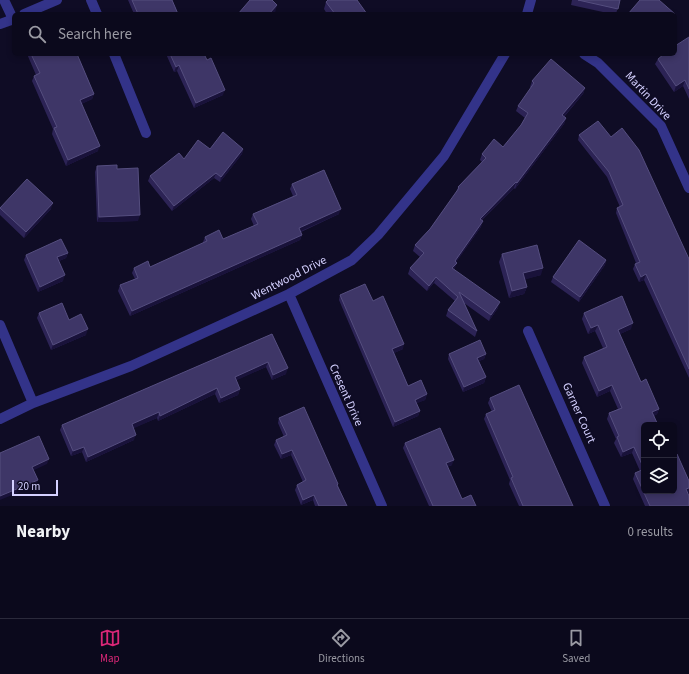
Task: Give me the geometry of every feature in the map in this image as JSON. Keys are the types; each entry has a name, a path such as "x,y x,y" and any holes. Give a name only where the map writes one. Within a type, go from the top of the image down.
{"street":[{"path":"4,0 12,17"},
{"path":"29,12 57,0"},
{"path":"91,0 96,12"},
{"path":"528,12 531,0"},
{"path":"0,24 12,19"},
{"path":"115,56 146,133"},
{"name":"Wentwood Drive","path":"0,419 33,403 130,366 288,294 352,260 378,235 444,156 504,56"},
{"name":"Martin Drive","path":"587,56 598,63 661,126 689,188"},
{"name":"Cresent Drive","path":"288,294 382,506"},
{"path":"0,324 33,403"},
{"name":"Garner Court","path":"528,331 605,506"}],"building":[{"path":"132,0 172,0 177,12 137,12"},
{"path":"250,0 272,0 277,5 271,12 240,12"},
{"path":"328,0 357,0 366,12 334,12 326,2"},
{"path":"578,0 620,0 618,9"},
{"path":"640,0 659,0 673,12 630,12"},
{"path":"689,37 689,89 685,80 676,86 658,59 662,56 677,56 677,45"},
{"path":"32,56 78,56 94,94 80,100 100,146 68,160 54,128 57,127 34,76 40,73"},
{"path":"171,56 205,56 207,60 211,58 225,90 196,103 179,65 176,67"},
{"path":"551,59 585,88 562,115 566,118 517,183 516,182 480,219 483,221 455,261 457,263 452,268 500,302 491,315 459,292 477,331 448,310 458,297 436,277 429,286 410,268 424,253 415,245 430,229 459,188 458,187 486,158 482,154 494,139 503,147 521,125 528,113 518,106 534,83 532,81"},
{"path":"598,121 611,137 622,128 639,150 689,259 689,369 646,274 641,277 635,264 640,262 617,208 623,205 609,172 579,135"},
{"path":"223,132 243,149 221,177 216,173 174,206 150,176 179,153 184,159 198,140 210,149"},
{"path":"117,165 117,169 138,168 140,215 99,217 97,166"},
{"path":"324,170 341,209 299,228 302,235 132,311 120,285 138,278 134,268 148,261 150,267 207,241 205,237 219,230 223,239 258,224 253,214 297,195 292,184"},
{"path":"27,179 53,203 26,232 0,208"},
{"path":"61,239 68,253 57,257 65,275 40,287 26,255"},
{"path":"579,240 606,260 580,297 553,277"},
{"path":"537,245 543,268 523,273 527,287 512,291 502,254"},
{"path":"365,284 373,301 383,296 404,344 392,349 408,386 421,380 427,394 415,400 420,411 395,422 340,295"},
{"path":"622,296 633,323 618,330 641,382 646,379 659,409 652,412 657,422 641,422 641,462 634,447 623,452 617,437 619,436 609,413 622,408 612,385 599,391 584,357 607,347 598,325 591,328 584,313"},
{"path":"62,303 69,320 81,314 88,329 53,345 39,313"},
{"path":"272,334 288,368 273,375 268,362 235,377 240,389 221,398 217,388 160,416 159,412 132,424 136,435 88,457 84,447 73,451 62,425"},
{"path":"480,340 486,354 477,358 486,377 464,387 449,354"},
{"path":"519,385 573,506 523,506 511,478 513,477 486,414 495,410 490,398"},
{"path":"304,407 347,506 319,506 314,495 303,500 297,485 306,480 292,450 282,454 276,440 287,435 279,418"},
{"path":"440,428 454,460 446,463 462,499 471,495 476,506 433,506 405,443"},
{"path":"39,436 49,459 32,467 38,480 0,496 0,453"},
{"path":"677,454 689,481 689,488 686,489 689,496 689,506 650,506 645,494 677,494"},
{"path":"641,470 641,486 635,473"}]}
